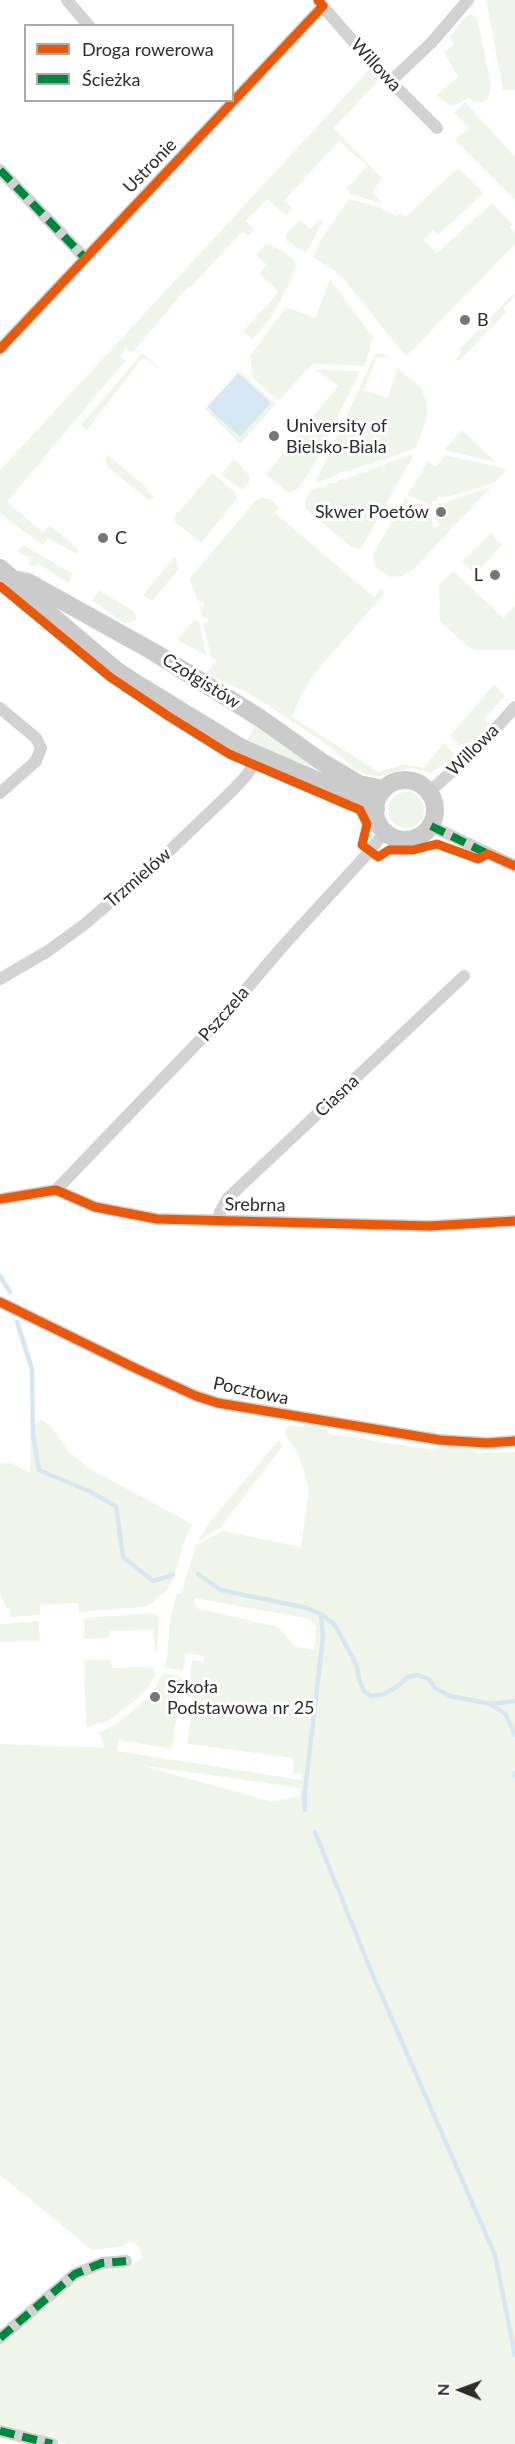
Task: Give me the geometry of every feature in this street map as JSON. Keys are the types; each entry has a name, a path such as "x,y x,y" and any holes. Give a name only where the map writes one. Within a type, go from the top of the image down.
{"street":[{"path":"67,0 87,24"},
{"path":"391,81 432,42 468,0"},
{"name":"Willowa","path":"320,3 372,63 437,128"},
{"name":"Ustronie","path":"234,99 320,3"},
{"name":"Ustronie","path":"0,349 84,257 164,177 231,102"},
{"path":"0,170 84,257"},
{"name":"Czołgistów","path":"7,574 25,593 116,670 259,757 355,797 376,809"},
{"name":"Czołgistów","path":"7,574 28,582 152,651 260,718 322,762 359,784 384,789"},
{"name":"Willowa","path":"429,792 478,748 515,707"},
{"path":"0,708 36,738 41,748 36,760 0,794"},
{"name":"Trzmielów","path":"0,979 48,951 100,912 165,855 233,790 259,757"},
{"path":"409,780 423,786 429,792 435,808 431,826 420,836 402,839 385,831 377,819 376,809 379,795 384,789 393,782 409,780"},
{"path":"431,826 515,866"},
{"name":"Pszczela","path":"56,1190 226,1013 282,947 370,851 385,831"},
{"name":"Ciasna","path":"218,1221 228,1198 464,976"},
{"path":"0,1199 56,1190"},
{"name":"Srebrna","path":"56,1190 95,1207 157,1219 430,1226 515,1221"},
{"name":"Pocztowa","path":"0,1302 196,1396 232,1406 440,1440 487,1443 515,1441"},
{"path":"0,2337 75,2274 102,2263 126,2260"},
{"path":"0,2431 52,2444"}],"shaded area":[{"path":"486,0 515,0 515,90 503,90"},
{"path":"472,14 478,21 491,85 488,99 481,103 469,98 451,107 436,95 458,77 444,53 454,44 450,37 466,16"},
{"path":"369,70 379,80 334,128 382,178 372,192 383,204 351,194 346,189 367,166 339,141 284,201 293,209 286,215 267,199 246,221 254,230 249,236 242,232 190,288 188,287 132,353 126,348 120,356 125,361 7,502 43,532 50,525 78,549 76,554 48,538 43,545 0,515 0,470"},
{"path":"465,102 515,157 515,200 455,140 468,128 454,112"},
{"path":"458,168 484,193 438,235 433,230 424,240 437,253 492,203 513,224 510,227 515,233 515,244 406,357 346,282 335,271 313,257 322,238 349,199 382,208 397,216 401,213 405,217"},
{"path":"320,219 323,221 306,253 286,241 286,234 300,220 310,229"},
{"path":"267,243 287,254 296,265 287,288 270,319 252,340 243,331 279,292 259,274 267,265 256,255"},
{"path":"330,279 373,337 365,366 313,364 278,401 253,378 250,356 286,307 315,318"},
{"path":"513,294 515,296 503,308 506,312 459,361 456,359 462,352 459,350"},
{"path":"142,353 160,368 143,357 87,430 81,425"},
{"path":"381,353 390,358 377,357 364,390 387,398 398,368 421,388 427,402 428,415 416,448 377,462 376,460 356,469 352,468 352,470 315,483 375,354"},
{"path":"315,369 360,371 317,459 299,488 293,492 287,492 266,474 338,386"},
{"path":"239,371 276,404 240,444 205,409 207,407 240,436 271,403 238,373"},
{"path":"462,430 496,462 444,450"},
{"path":"414,454 361,549 351,547 305,508 305,501 312,489 327,486 332,482 337,483 343,478 344,480 383,465 385,468 384,464"},
{"path":"108,455 147,488 146,490 155,498 148,500 108,467 105,459"},
{"path":"445,455 503,468 506,471 494,483 447,497 446,495 442,498 437,497 438,500 432,501 432,506 407,495 428,461 436,467"},
{"path":"234,459 249,475 249,483 242,490 221,474"},
{"path":"212,473 236,493 237,499 201,543 174,521 176,512 178,513"},
{"path":"491,487 413,570 401,576 391,577 375,567 373,554 405,498 430,509 429,518 433,526 437,527 440,525 434,514 437,505"},
{"path":"270,499 279,507 275,513 374,597 381,588 385,593 314,674 292,717 379,772 404,764 423,768 444,743 454,754 448,767 444,764 430,773 412,768 380,776 366,775 355,769 329,746 247,692 206,674 216,660 211,657 203,623 208,622 207,618 203,618 200,607 204,606 203,602 199,603 189,579 256,500"},
{"path":"491,533 502,545 475,574 462,562"},
{"path":"25,546 73,574 68,583 38,563 36,567 28,564 31,558 18,553 21,547"},
{"path":"175,556 179,569 152,601 143,595"},
{"path":"453,571 504,618 515,605 515,650 470,648 440,622 439,585"},
{"path":"99,590 133,611 136,621 124,623 92,600"},
{"path":"194,620 199,622 206,655 177,640"},
{"path":"494,684 505,696 484,719 490,725 472,743 459,745 450,736"},
{"path":"256,725 335,779 247,740"},
{"path":"406,792 419,797 424,810 419,823 406,828 393,823 388,810 393,797"},
{"path":"40,1420 52,1428 69,1452 90,1469 192,1524 172,1582 167,1590 151,1604 143,1607 79,1612 78,1603 40,1605 40,1615 10,1617 10,1608 7,1608 0,1595 0,1464 11,1463 30,1473 31,1427"},
{"path":"304,1423 325,1427 329,1434 433,1450 440,1445 470,1447 479,1453 515,1452 515,2444 66,2444 0,2427 0,2343 77,2278 104,2266 131,2264 142,2258 140,2247 131,2242 120,2247 92,2250 0,2175 0,1744 105,1748 99,1733 118,1723 153,1693 163,1673 182,1677 172,1749 119,1740 117,1751 301,1780 301,1774 293,1773 294,1758 187,1744 194,1698 187,1696 192,1660 203,1662 204,1656 186,1653 183,1671 164,1667 170,1619 177,1593 181,1594 196,1545 223,1531 301,1547 309,1489 298,1453 285,1432 288,1426 303,1427","holes":["194,1598 310,1619 316,1627 314,1650 296,1647 278,1627 196,1608","140,1765 300,1788 299,1796 273,1802"]},
{"path":"278,1441 281,1442 282,1447 220,1528 198,1541 211,1520"},
{"path":"154,1613 159,1618 157,1652 155,1652 153,1630 110,1631 109,1638 84,1639 84,1618"},
{"path":"39,1621 40,1641 0,1642 0,1624"},
{"path":"84,1660 111,1660 112,1668 154,1667 155,1676 138,1698 107,1722 86,1727"}],"water":[{"path":"238,373 271,403 240,437 207,407"}],"waterway":[{"path":"0,1276 10,1292"},
{"path":"17,1322 32,1369 33,1435 39,1470 89,1491 116,1506 123,1557 153,1581 173,1575"},
{"path":"198,1574 221,1590 307,1608 321,1614 335,1625 357,1666 359,1680 364,1691 371,1696 382,1695 408,1677 418,1675 429,1679 435,1688 450,1696 491,1704 515,1701"},
{"path":"305,1810 304,1799 323,1637 321,1614"},
{"path":"491,1704 506,1715 515,1735"},
{"path":"315,1832 371,1971 495,2255 515,2355"}],"marked path":[{"path":"0,170 84,257"},
{"path":"431,826 490,855"},
{"path":"0,2338 75,2274 102,2263 126,2261"},
{"path":"0,2431 52,2444"}],"cycle path":[{"path":"234,101 323,6 318,0"},
{"path":"0,349 233,102"},
{"path":"0,586 110,677 229,754 360,810 367,824 362,845 378,857 389,850 413,850 437,844 478,859 488,854 515,866"},
{"path":"0,1199 56,1190 95,1207 157,1219 430,1226 515,1221"},
{"path":"0,1302 137,1369 196,1396 218,1403 440,1440 487,1443 515,1441"}],"place":[{"name":"B","path":"465,320"},
{"name":"University of Bielsko-Biala","path":"274,436"},
{"name":"Skwer Poetów","path":"441,512"},
{"name":"C","path":"103,538"},
{"name":"L","path":"495,575"},
{"name":"Szkoła Podstawowa nr 25","path":"155,1697"}]}
